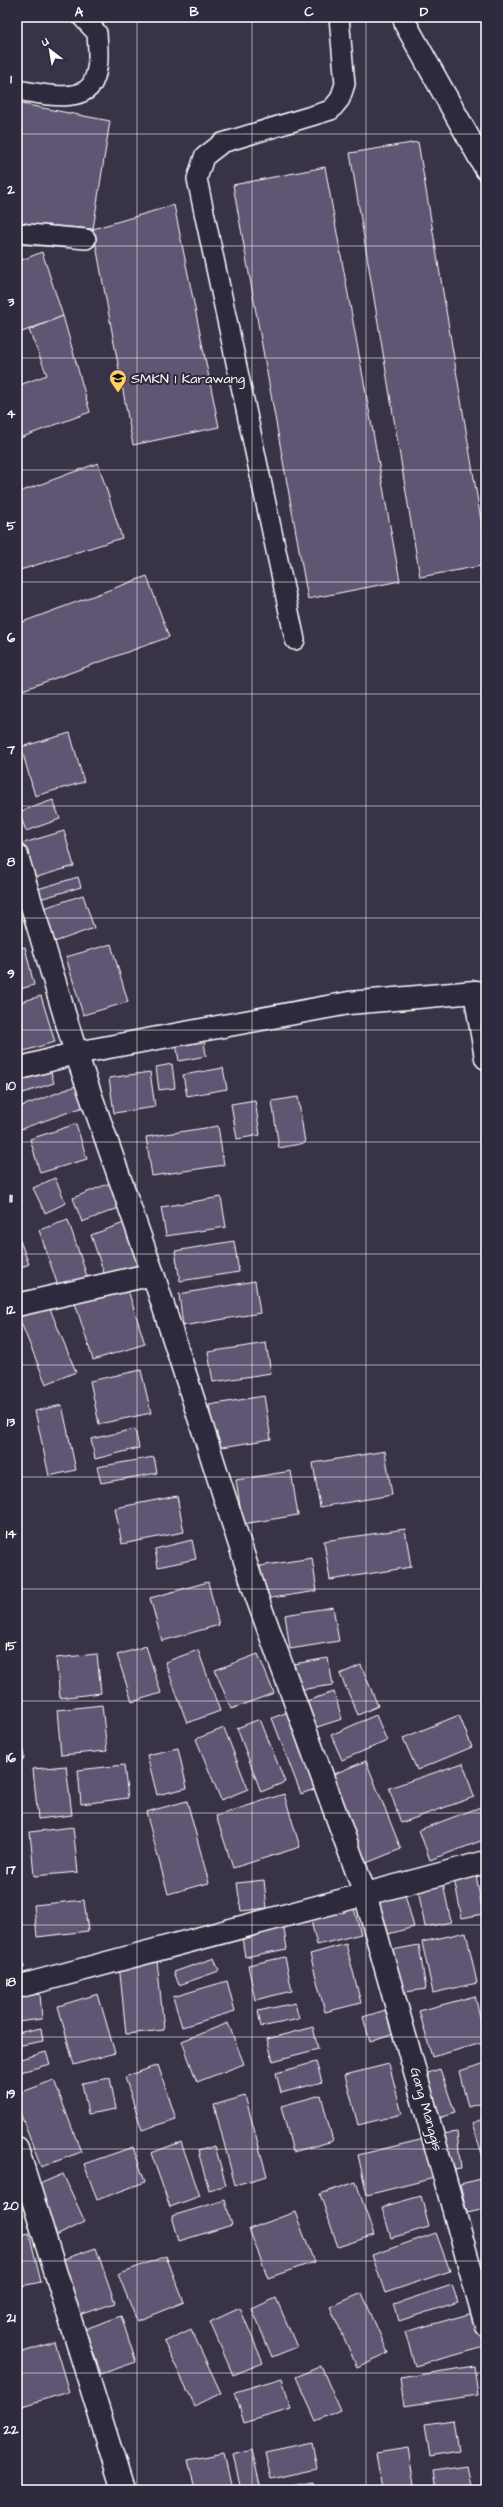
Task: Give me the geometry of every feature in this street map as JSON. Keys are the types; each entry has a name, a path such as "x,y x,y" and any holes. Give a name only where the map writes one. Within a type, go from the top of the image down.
{"street":[{"path":"404,17 406,25 486,169"},
{"name":"Gang Manggis","path":"17,856 76,1052 153,1274 256,1595 365,1894 486,2325"},
{"path":"17,1069 76,1052 350,1003 480,992 486,1058"},
{"path":"17,1305 153,1274"},
{"path":"17,1987 486,1862"},
{"path":"17,2148 123,2490"}],"lane":[{"path":"17,90 64,98 81,91 92,84 98,66 98,33 82,17"},
{"path":"295,640 197,179 204,157 222,143 331,110 340,99 345,84 339,17"},
{"path":"17,233 86,239"}],"building":[{"path":"17,103 110,121 93,229 17,223"},
{"path":"418,142 486,550 486,565 420,577 350,153"},
{"path":"325,167 400,581 308,599 233,185"},
{"path":"174,205 219,427 133,445 93,229"},
{"path":"42,252 63,316 17,334 17,262"},
{"path":"63,316 90,412 17,439 17,386 47,375 29,330"},
{"path":"98,463 122,538 17,571 17,493"},
{"path":"147,576 169,637 17,692 17,624"},
{"path":"70,733 84,782 35,796 21,747"},
{"path":"53,800 60,819 26,831 19,812"},
{"path":"64,831 74,866 27,880 17,845"},
{"path":"78,877 81,887 33,901 31,891"},
{"path":"83,895 94,928 49,944 38,910"},
{"path":"111,944 128,1002 83,1015 66,957"},
{"path":"25,947 34,985 17,990 17,949"},
{"path":"41,996 55,1042 17,1053 17,1003"},
{"path":"203,1033 206,1056 179,1061 175,1038"},
{"path":"48,1062 54,1083 17,1095 17,1071"},
{"path":"172,1064 175,1088 159,1090 156,1067"},
{"path":"223,1068 227,1089 187,1096 183,1075"},
{"path":"150,1072 155,1107 114,1113 109,1078"},
{"path":"81,1084 89,1105 21,1129 17,1117 17,1108"},
{"path":"298,1097 305,1143 279,1148 272,1101"},
{"path":"255,1100 260,1135 237,1139 231,1104"},
{"path":"76,1124 87,1159 40,1173 30,1139"},
{"path":"218,1126 224,1165 152,1176 146,1137"},
{"path":"55,1178 66,1203 45,1213 33,1188"},
{"path":"115,1181 124,1206 82,1222 73,1198"},
{"path":"17,1189 22,1201 17,1204"},
{"path":"221,1197 226,1227 166,1236 161,1207"},
{"path":"68,1220 88,1279 59,1289 39,1230"},
{"path":"124,1223 139,1265 105,1276 91,1235"},
{"path":"17,1233 29,1264 17,1269"},
{"path":"234,1241 239,1272 180,1281 175,1251"},
{"path":"255,1281 260,1313 183,1326 179,1294"},
{"path":"127,1287 145,1344 93,1360 75,1303"},
{"path":"46,1299 76,1372 46,1384 17,1313"},
{"path":"266,1343 271,1373 213,1382 208,1352"},
{"path":"141,1370 151,1413 99,1424 90,1381"},
{"path":"264,1396 271,1439 216,1448 209,1405"},
{"path":"62,1405 76,1470 49,1476 35,1411"},
{"path":"135,1429 139,1448 95,1459 91,1439"},
{"path":"385,1451 392,1495 320,1507 313,1463"},
{"path":"154,1457 157,1473 101,1483 97,1467"},
{"path":"291,1471 298,1515 243,1524 236,1480"},
{"path":"177,1496 184,1532 122,1544 115,1508"},
{"path":"405,1529 411,1567 330,1580 324,1541"},
{"path":"192,1540 196,1559 158,1567 155,1549"},
{"path":"312,1558 317,1591 265,1599 260,1566"},
{"path":"208,1582 219,1625 162,1641 150,1598"},
{"path":"333,1607 339,1641 290,1649 285,1615"},
{"path":"146,1646 161,1693 132,1702 117,1655"},
{"path":"198,1650 220,1711 187,1723 165,1662"},
{"path":"97,1654 101,1693 60,1698 56,1658"},
{"path":"258,1654 274,1693 231,1709 215,1670"},
{"path":"328,1658 333,1685 292,1691 288,1665"},
{"path":"361,1665 378,1706 358,1715 340,1674"},
{"path":"334,1692 342,1719 311,1729 303,1702"},
{"path":"102,1705 107,1751 61,1755 57,1710"},
{"path":"288,1712 317,1788 301,1794 272,1718"},
{"path":"376,1715 387,1741 342,1760 331,1735"},
{"path":"459,1715 472,1747 417,1770 403,1738"},
{"path":"260,1719 285,1782 261,1792 237,1728"},
{"path":"17,1721 20,1721 24,1759 17,1760"},
{"path":"224,1728 248,1789 221,1800 196,1739"},
{"path":"178,1748 187,1788 157,1795 147,1755"},
{"path":"366,1761 401,1849 359,1866 324,1778"},
{"path":"463,1763 474,1797 401,1823 389,1788"},
{"path":"124,1765 128,1798 81,1804 78,1770"},
{"path":"66,1766 72,1815 38,1819 33,1769"},
{"path":"17,1784 21,1820 17,1820"},
{"path":"284,1794 300,1847 233,1868 216,1816"},
{"path":"187,1801 209,1883 168,1894 146,1812"},
{"path":"486,1805 486,1839 430,1860 419,1830"},
{"path":"73,1827 78,1872 34,1876 30,1832"},
{"path":"476,1875 483,1914 462,1918 454,1879"},
{"path":"442,1879 451,1922 425,1927 417,1884"},
{"path":"264,1880 267,1908 241,1911 237,1883"},
{"path":"404,1891 414,1927 385,1935 375,1898"},
{"path":"17,1894 19,1910 17,1910"},
{"path":"84,1900 88,1931 37,1937 34,1905"},
{"path":"353,1905 361,1934 317,1945 310,1917"},
{"path":"283,1923 287,1949 245,1957 241,1931"},
{"path":"17,1929 20,1929 24,1968 17,1968"},
{"path":"466,1932 477,1983 433,1993 422,1942"},
{"path":"346,1944 361,2003 325,2012 310,1954"},
{"path":"419,1945 426,1989 399,1993 392,1950"},
{"path":"285,1957 292,1991 255,2000 248,1965"},
{"path":"214,1958 219,1971 179,1985 174,1972"},
{"path":"157,1960 164,2030 126,2034 119,1964"},
{"path":"227,1981 235,2011 182,2027 173,1997"},
{"path":"40,1994 42,2019 17,2022 17,1997"},
{"path":"98,1994 115,2053 74,2065 58,2006"},
{"path":"475,1996 486,2042 432,2057 419,2011"},
{"path":"295,2003 299,2019 261,2027 258,2011"},
{"path":"392,2008 400,2032 370,2042 363,2017"},
{"path":"228,2023 244,2064 197,2082 182,2041"},
{"path":"313,2027 318,2049 273,2061 267,2039"},
{"path":"41,2028 43,2041 17,2046 17,2033"},
{"path":"46,2052 50,2064 17,2073 17,2060"},
{"path":"316,2062 322,2082 281,2093 276,2073"},
{"path":"486,2063 486,2102 468,2107 459,2071"},
{"path":"389,2064 402,2114 358,2125 345,2075"},
{"path":"158,2065 176,2119 142,2130 125,2077"},
{"path":"440,2069 455,2113 437,2119 422,2075"},
{"path":"110,2078 116,2109 88,2114 82,2083"},
{"path":"54,2080 81,2152 41,2167 17,2105 17,2094"},
{"path":"321,2095 333,2141 293,2152 281,2106"},
{"path":"245,2096 267,2176 235,2185 214,2105"},
{"path":"486,2118 486,2166 472,2123"},
{"path":"457,2132 461,2169 446,2171 442,2134"},
{"path":"424,2139 434,2178 367,2195 358,2155"},
{"path":"181,2142 200,2196 170,2207 151,2153"},
{"path":"215,2146 226,2185 209,2190 198,2151"},
{"path":"133,2147 145,2182 97,2200 84,2164"},
{"path":"63,2174 85,2222 54,2237 30,2188"},
{"path":"481,2179 486,2209 467,2213 460,2184"},
{"path":"356,2182 374,2235 338,2247 320,2194"},
{"path":"421,2196 429,2227 391,2238 382,2207"},
{"path":"225,2200 232,2225 179,2241 172,2216"},
{"path":"295,2212 314,2262 268,2278 249,2229"},
{"path":"29,2233 41,2282 17,2287 17,2236"},
{"path":"436,2233 450,2271 385,2293 372,2255"},
{"path":"96,2248 115,2303 74,2317 55,2262"},
{"path":"166,2256 184,2302 137,2321 118,2274"},
{"path":"452,2285 458,2302 399,2321 394,2304"},
{"path":"362,2293 388,2353 357,2367 330,2307"},
{"path":"276,2298 297,2347 272,2357 252,2309"},
{"path":"240,2308 263,2363 233,2375 210,2322"},
{"path":"476,2312 485,2347 415,2366 405,2332"},
{"path":"121,2316 136,2362 101,2374 85,2329"},
{"path":"191,2329 221,2393 195,2406 164,2342"},
{"path":"54,2342 69,2392 22,2406 17,2389 17,2354"},
{"path":"321,2366 340,2410 316,2421 296,2377"},
{"path":"474,2366 478,2395 404,2406 400,2378"},
{"path":"282,2378 291,2409 244,2423 235,2392"},
{"path":"453,2420 458,2452 430,2457 425,2424"},
{"path":"312,2442 317,2469 271,2479 265,2452"},
{"path":"408,2448 415,2490 382,2490 376,2453"},
{"path":"252,2450 261,2490 241,2490 233,2455"},
{"path":"224,2453 232,2490 195,2490 188,2460"},
{"path":"467,2466 472,2490 436,2490 433,2471"},
{"path":"313,2482 315,2490 275,2489"}],"place":[{"name":"SMKN 1 Karawang","path":"118,393"}]}
